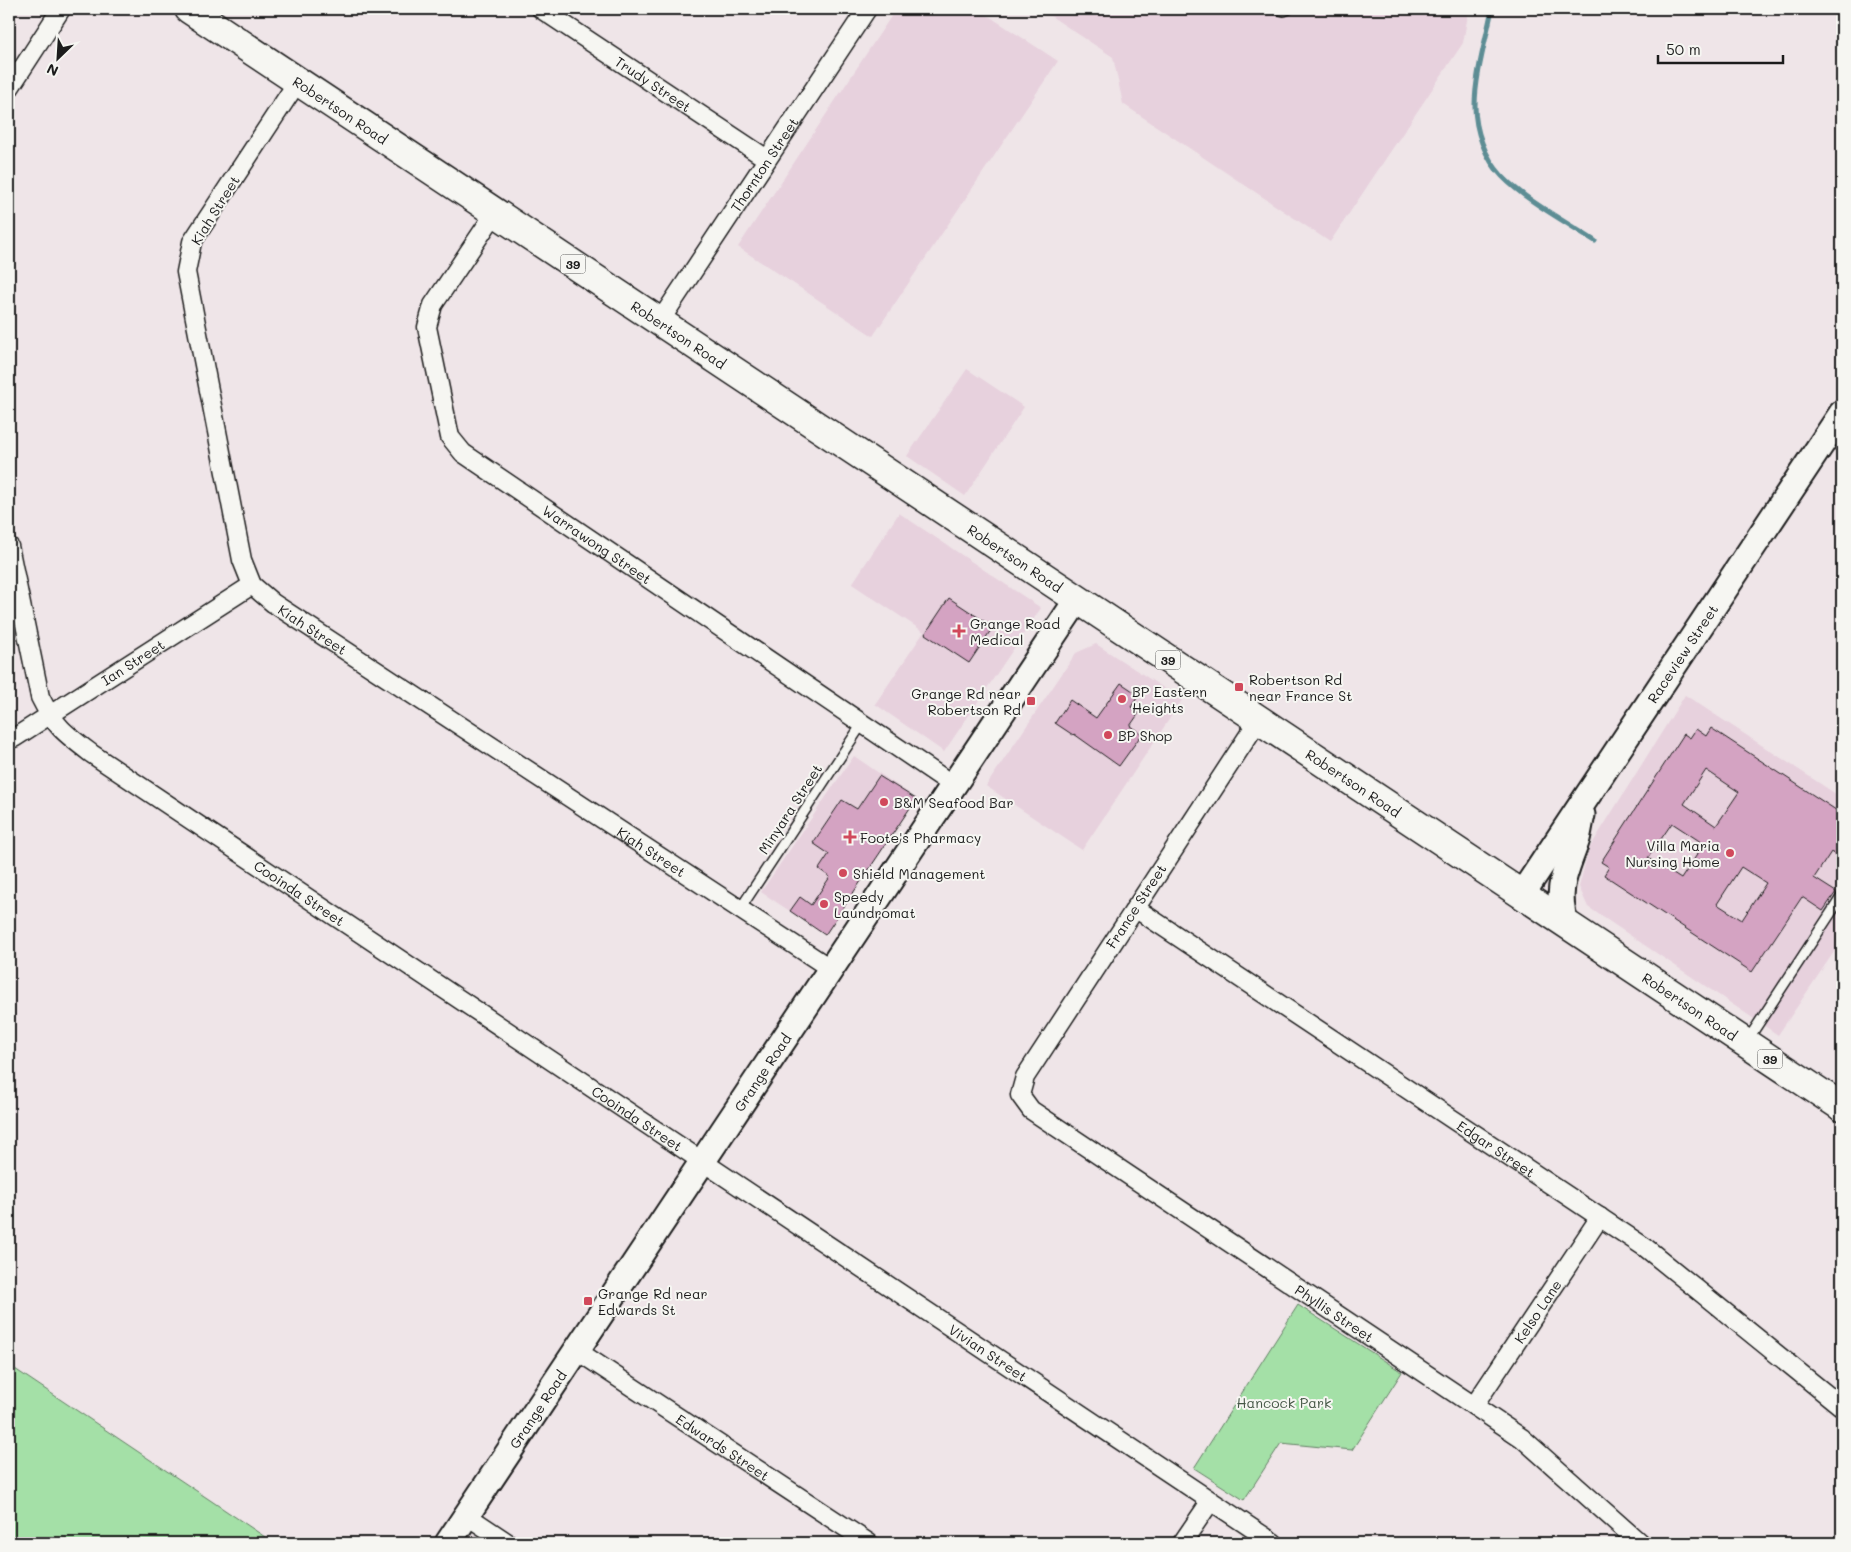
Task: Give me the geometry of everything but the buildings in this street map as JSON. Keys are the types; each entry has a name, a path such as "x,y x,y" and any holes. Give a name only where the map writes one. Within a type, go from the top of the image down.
{"main road":[{"name":"Robertson Road","path":"189,9 1258,721 1842,1107"},
{"name":"Raceview Street","path":"1522,894 1842,413"},
{"name":"Grange Road","path":"448,1543 1077,600"},
{"path":"1565,923 1561,908 1560,889 1577,838 1585,798"}],"street":[{"path":"9,89 61,9"},
{"name":"Trudy Street","path":"541,9 767,159"},
{"name":"Thornton Street","path":"660,322 868,9"},
{"name":"Kiah Street","path":"298,81 192,242 186,272 242,560 252,585 273,603 831,969"},
{"name":"Warrawong Street","path":"495,213 433,305 427,327 450,437 463,454 953,786"},
{"name":"Cooinda Street","path":"9,546 40,697 49,716 62,732 92,754 702,1162"},
{"name":"Ian Street","path":"14,738 252,585"},
{"name":"France Street","path":"1020,1095 1025,1077 1258,721"},
{"name":"Edgar Street","path":"1135,908 1646,1248 1842,1407"},
{"name":"Phyllis Street","path":"1020,1095 1031,1110 1522,1438 1640,1543"},
{"name":"Vivian Street","path":"702,1162 1274,1543"},
{"name":"Kelso Lane","path":"1474,1406 1600,1217"},
{"name":"Edwards Street","path":"576,1350 869,1543"},
{"path":"1182,1543 1210,1502"},
{"path":"466,1515 508,1543"}],"lane":[{"path":"1276,9 1284,11 1289,9"},
{"name":"Minyara Street","path":"740,909 862,724"},
{"path":"1746,1043 1842,896"}],"shaded area":[{"path":"896,9 978,9 1058,61 873,336 738,247"},
{"path":"1040,9 1469,9 1463,43 1330,242 1123,104 1113,57"},
{"path":"967,369 1024,407 965,496 907,456"},
{"path":"899,513 1041,608 944,752 875,704 924,632 852,584"},
{"path":"1096,644 1182,700 1082,850 986,786 1076,653"},
{"path":"1685,695 1842,798 1842,940 1778,1035 1588,907 1579,887 1589,849"},
{"path":"854,756 911,795 820,931 761,892"}],"green space":[{"name":"Hancock Park","path":"1298,1305 1402,1372 1352,1450 1281,1443 1244,1500 1194,1468"},
{"path":"9,1365 274,1543 9,1543"}],"waterway":[{"path":"1492,9 1475,94 1475,115 1482,143 1496,169 1511,185 1595,241"}],"place":[{"name":"Grange Road Medical","path":"959,631"},
{"name":"Robertson Rd near France St","path":"1239,687"},
{"name":"BP Eastern Heights","path":"1122,699"},
{"name":"Grange Rd near Robertson Rd","path":"1031,701"},
{"name":"BP Shop","path":"1108,735"},
{"name":"B&M Seafood Bar","path":"884,802"},
{"name":"Foote's Pharmacy","path":"850,837"},
{"name":"Villa Maria Nursing Home","path":"1730,853"},
{"name":"Shield Management","path":"843,873"},
{"name":"Speedy Laundromat","path":"824,904"},
{"name":"Grange Rd near Edwards St","path":"588,1301"}]}
